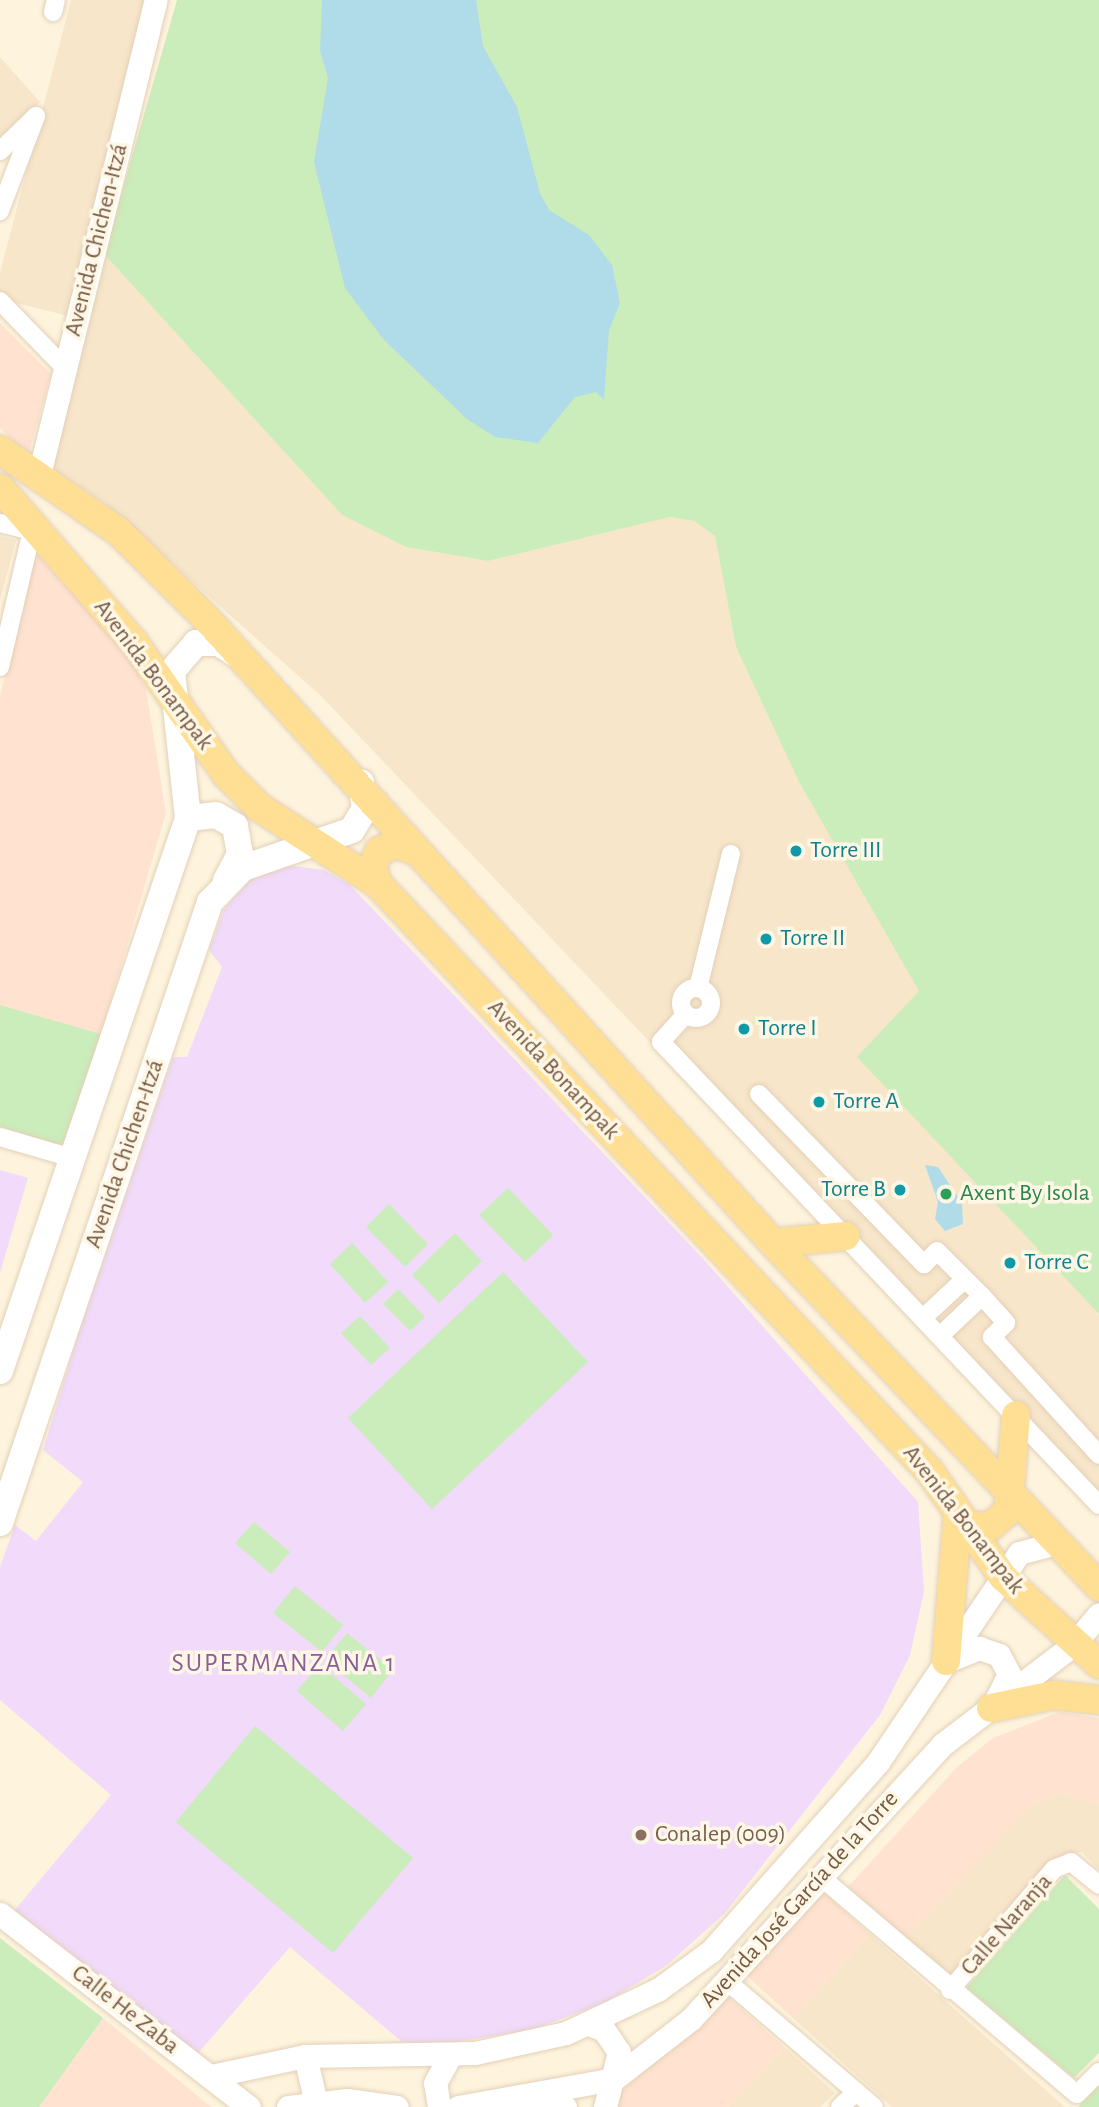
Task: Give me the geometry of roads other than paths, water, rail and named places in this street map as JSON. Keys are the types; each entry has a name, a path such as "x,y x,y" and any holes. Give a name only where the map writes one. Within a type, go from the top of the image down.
{"main road":[{"name":"Avenida Bonampak","path":"0,450 37,479 118,531 246,662 361,782 416,851 773,1243 1099,1587"},
{"name":"Avenida Bonampak","path":"0,488 170,694 226,774 259,807 378,884 930,1472 1003,1577 1073,1645 1099,1664"},
{"path":"170,694 177,659 196,643 219,643 246,662"},
{"name":"Avenida Chichen-Itzá","path":"0,1371 69,1157 188,818 186,766 170,694"},
{"name":"Avenida Chichen-Itzá","path":"0,1523 210,902 225,883 267,856 315,845 358,824 366,799 361,782"},
{"path":"188,818 223,817 242,836 225,883"},
{"path":"378,884 372,867 379,851 396,844 416,851"},
{"path":"773,1243 846,1236"},
{"path":"946,1661 964,1520 1000,1521 1010,1493 1016,1415"},
{"path":"992,1708 1053,1695 1099,1700"}],"street":[{"name":"Avenida Chichen-Itzá","path":"37,479 156,0"},
{"path":"0,151 36,116 0,211"},
{"path":"0,301 65,368"},
{"path":"0,523 33,528 0,667"},
{"path":"731,854 698,988 682,997 685,1014 661,1042 925,1316 1099,1505"},
{"path":"759,1094 924,1264 936,1251 982,1296 1006,1323 992,1337 1099,1455"},
{"path":"0,1137 69,1157"},
{"path":"925,1316 965,1279"},
{"path":"942,1334 982,1296"},
{"name":"Avenida José García de la Torre","path":"211,2076 306,2056 450,2056 587,2023 659,1989 711,1951 878,1762 1003,1577 1025,1549 1056,1543"},
{"name":"Avenida José García de la Torre","path":"614,2079 728,1982 943,1744 1073,1645 1099,1614"},
{"path":"946,1661 979,1648 999,1655 1009,1674 992,1708"},
{"name":"Calle Naranja","path":"950,1990 1054,1869 1071,1862 1099,1885"},
{"name":"Calle Naranja","path":"822,1878 950,1990 1077,2094 1099,2072"},
{"name":"Calle He Zaba","path":"0,1914 250,2107"},
{"path":"728,1982 874,2107"},
{"path":"587,2023 616,2043 614,2079 606,2107"},
{"path":"306,2056 316,2103"},
{"path":"439,2107 435,2083 450,2056"},
{"path":"458,2107 614,2079"},
{"path":"841,2107 856,2092"},
{"path":"288,2107 316,2103 397,2107"},
{"path":"524,2107 565,2107"}],"water":[{"path":"322,0 476,0 483,46 517,107 540,193 549,210 589,235 612,265 620,303 609,330 604,400 596,392 575,397 538,443 495,437 467,419 384,340 345,288 314,162 328,78 320,51"},
{"name":"Axent By Isola","path":"925,1165 938,1167 962,1203 963,1224 945,1231 935,1219 938,1202"}],"place":[{"name":"Torre III","path":"796,851"},
{"name":"Torre II","path":"766,939"},
{"name":"Torre I","path":"744,1029"},
{"name":"Torre A","path":"819,1102"},
{"name":"Torre B","path":"900,1190"},
{"name":"Axent By Isola","path":"946,1194"},
{"name":"Torre C","path":"1010,1263"},
{"name":"Conalep (009)","path":"641,1835"}],"district":[{"name":"SUPERMANZANA 1","path":"284,1664"}]}
